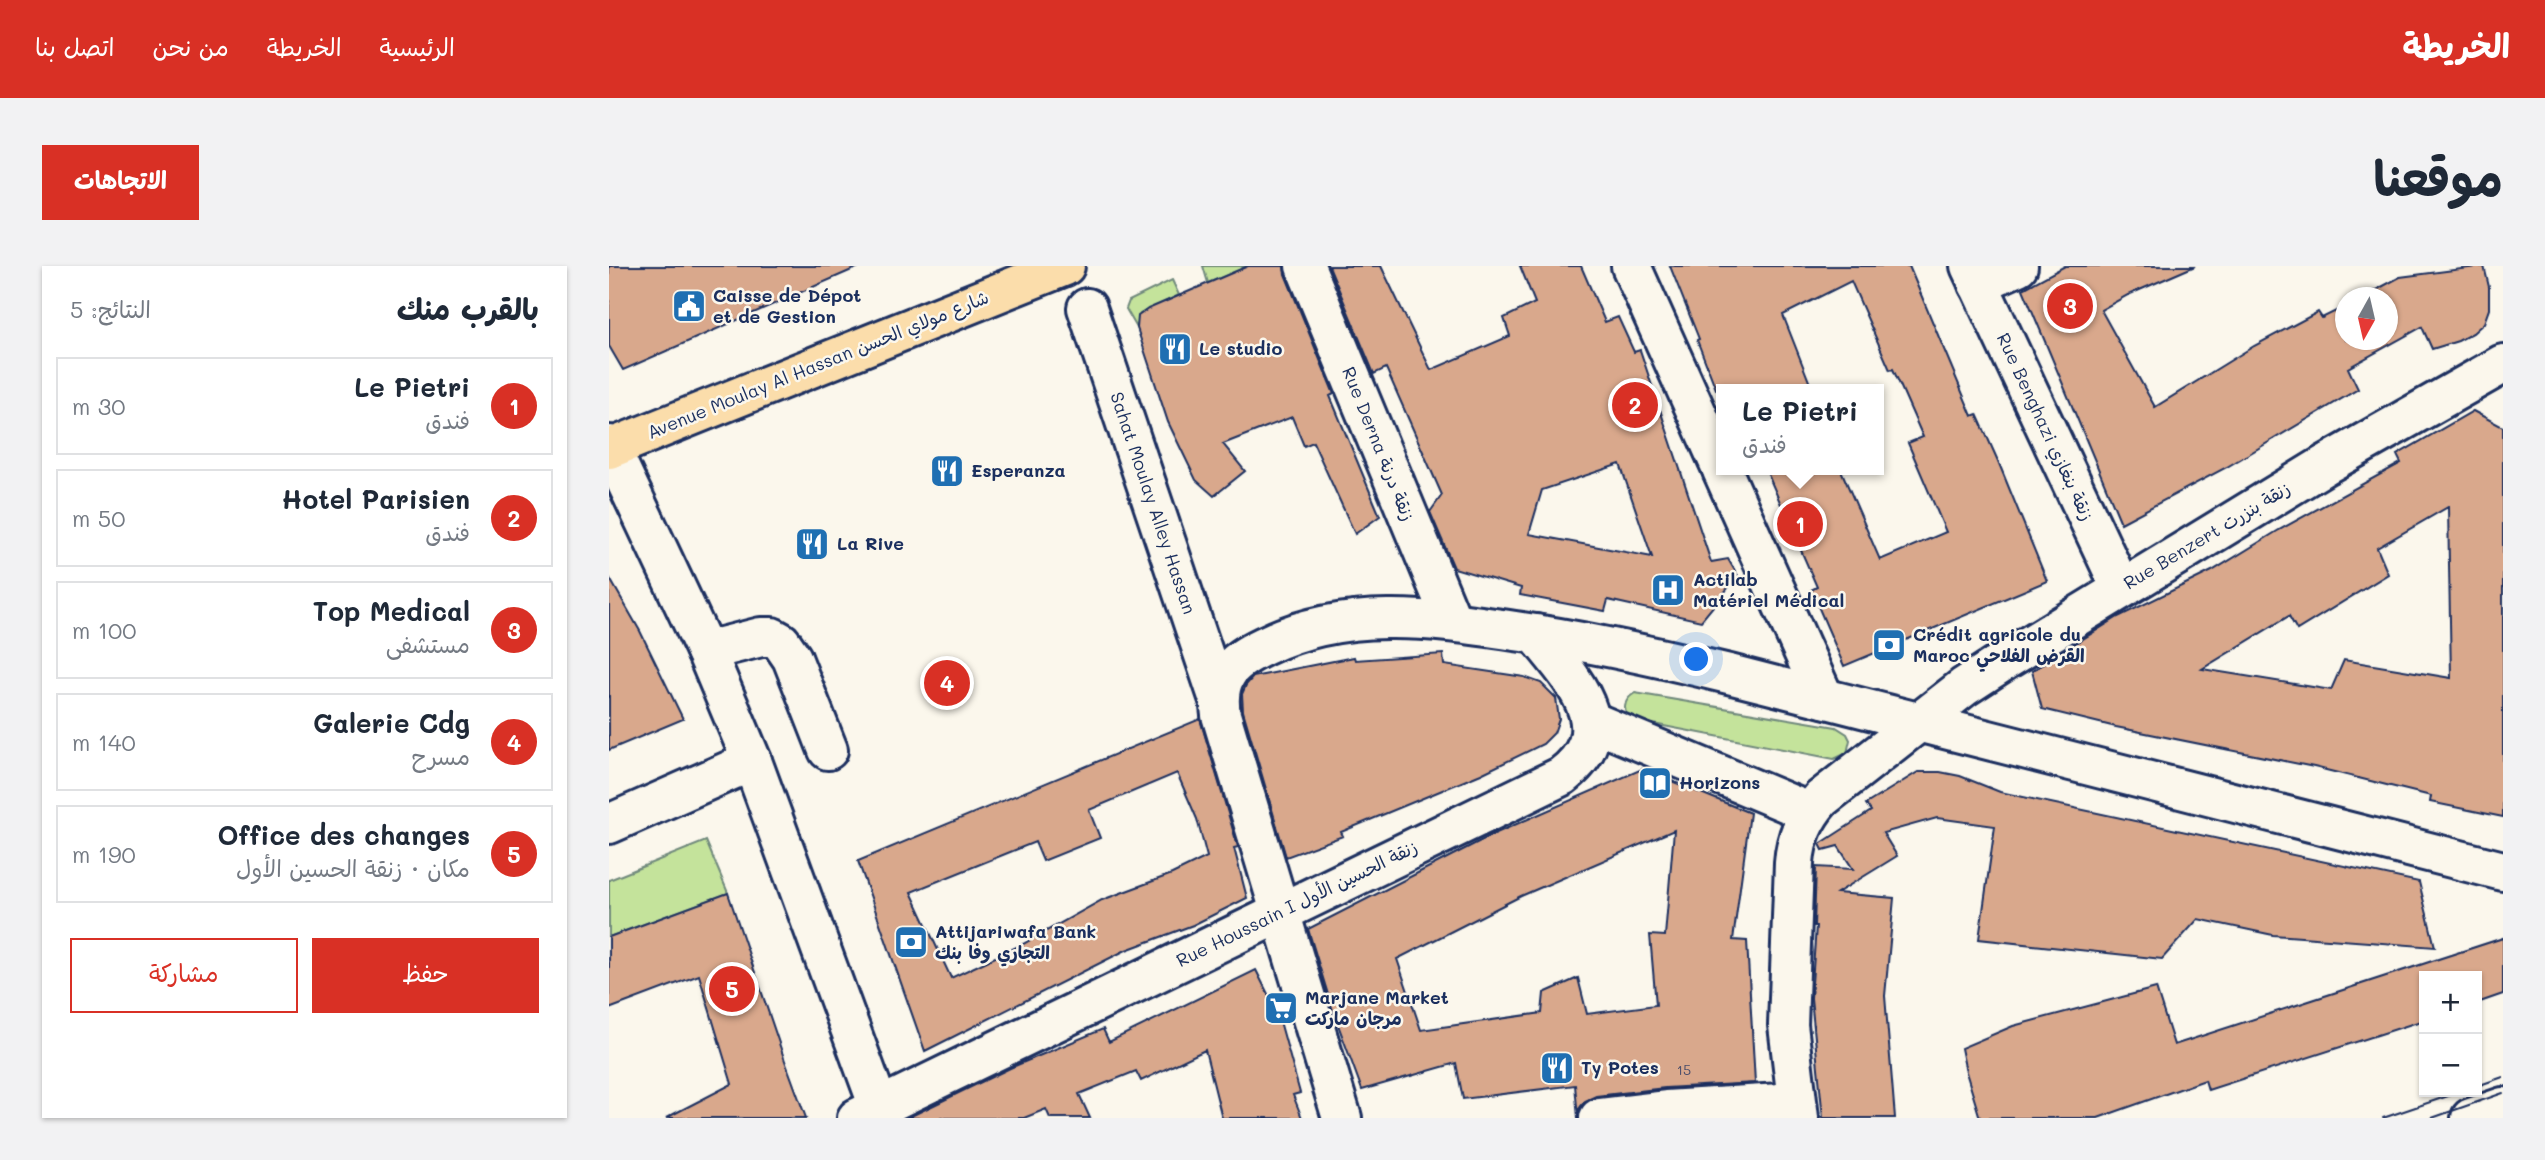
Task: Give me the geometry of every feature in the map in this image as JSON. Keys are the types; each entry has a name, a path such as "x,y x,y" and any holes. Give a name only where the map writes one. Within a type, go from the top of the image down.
{"main road":[{"name":"Avenue Moulay Al Hassan شارع مولاي الحسن","path":"610,447 1065,266"}],"street":[{"name":"Rue Derna زنقة درنة","path":"1305,266 1452,621"},
{"path":"1632,266 1716,455"},
{"path":"1974,275 2018,266"},
{"name":"Rue Benghazi زنقة بنغازي","path":"1974,275 2121,588"},
{"name":"Sahat Moulay Alley Hassan","path":"1087,308 1219,700 1221,715 1342,1118"},
{"name":"Rue Benzert زنقة بنزرت","path":"1809,812 1821,799 1964,687 2325,465 2503,364"},
{"path":"610,447 706,651 752,761 873,1114"},
{"path":"1725,475 1824,698"},
{"path":"1219,700 1224,678 1237,660 1278,639 1307,629 1368,619 1452,621 1645,654 2503,871"},
{"path":"1536,634 1579,691 1587,705 1591,721 1809,812 1795,845 1790,926 1788,1025 1798,1110 1666,1110 1599,1118"},
{"path":"706,651 761,637 772,637 781,642 792,658 828,750"},
{"name":"Rue Houssain I زنقة الحسين الأول","path":"873,1114 1281,911 1562,776 1575,766 1585,752 1591,721"},
{"path":"609,824 752,761"},
{"path":"2471,1118 2503,1107"}],"green space":[{"path":"1203,266 1248,266 1208,283"},
{"path":"1172,280 1179,295 1140,314 1137,328 1126,309 1129,301"},
{"path":"1635,693 1836,727 1847,734 1850,740 1847,753 1834,759 1643,722 1628,717 1625,710 1627,701"},
{"path":"706,841 728,893 609,937 609,880"}],"building":[{"name":"Caisse de Dépot et de Gestion","path":"609,266 861,266 623,370 609,346"},
{"path":"1248,266 1284,266 1334,394 1330,396 1380,516 1355,534 1313,442 1304,446 1292,417 1223,444 1245,471 1214,496 1196,480 1168,422 1137,328 1138,316 1148,309"},
{"path":"1329,266 1381,266 1431,370 1510,336 1504,318 1535,303 1520,266 1581,266 1605,322 1618,317 1634,352 1640,350 1711,562 1728,559 1738,576 1701,621 1608,600 1605,611 1520,595 1521,588 1454,568 1430,512 1442,495 1386,368 1374,374","holes":["1620,464 1652,557 1529,534 1542,490"]},
{"path":"1670,266 1909,266 1972,416 1977,414 1998,461 2047,581 1844,666 1811,590 1817,587 1768,475 1843,475 1880,560 1946,532 1908,443 1923,437 1893,369 1890,370 1851,281 1783,315 1810,384 1716,384 1716,389 1697,340 1699,339"},
{"path":"2065,266 2195,266 2128,295 2101,310 2155,407 2254,346 2318,312 2322,318 2335,312 2335,350 2380,350 2348,368 2358,389 2227,467 2121,523 2023,289"},
{"path":"2484,266 2489,287 2489,309 2484,323 2458,341 2432,349 2422,327 2398,340 2398,287 2381,287 2400,277"},
{"path":"2473,411 2503,427 2503,817 2430,802 2431,796 2314,767 2116,727 2042,709 2032,671 2118,617 2212,571 2279,530 2401,463 2397,455","holes":["2448,507 2451,678 2344,660 2331,690 2202,669 2289,616 2297,630 2388,574 2377,548"]},
{"path":"609,577 640,631 683,719 609,750"},
{"path":"1443,654 1444,665 1524,677 1541,683 1556,698 1559,719 1554,733 1543,744 1481,774 1341,832 1343,836 1286,857 1243,711 1242,694 1246,685 1253,677 1354,657 1355,660"},
{"path":"1200,719 1238,847 1234,848 1247,898 1193,925 1126,950 925,1051 858,861","holes":["1177,773 1197,819 1207,857 1172,874 1102,900 1023,944 951,978 911,892 1035,842 1043,861 1100,838 1089,810"]},
{"path":"1642,769 1750,813 1733,940 1747,941 1755,1083 1665,1088 1596,1096 1585,1101 1579,1109 1578,1118 1575,1085 1463,1099 1456,1063 1362,1090 1333,1011 1308,929 1494,834","holes":["1674,830 1665,936 1650,935 1656,1005 1587,1014 1578,978 1544,993 1542,1013 1421,1030 1397,959 1521,896"]},
{"path":"1918,772 1960,776 2000,792 2419,882 2435,947 2273,935 2198,919 2162,959 1979,939 1995,826 1937,818 1883,833 1897,856 1837,893 1894,898 1885,996 1895,1118 1823,1118 1811,998 1816,926 1816,867 1853,869 1838,846 1823,850 1820,844 1871,811 1866,804"},
{"path":"728,893 806,1118 666,1118 732,1084 699,975 609,1009 609,937"},
{"path":"2503,938 2503,994 2482,1001 2482,971 2419,971 2419,1022 2208,1090 2205,1080 2098,1118 1980,1118 1961,1048 2013,1026 2156,988 2174,1045"},
{"path":"1256,970 1278,1014 1300,1093 1293,1095 1302,1118 1222,1118 1205,1050 1141,1081 1136,1071 1079,1094 1090,1118 1050,1118 1046,1109 1024,1118 907,1118 1010,1068 1103,1029 1109,1042"}],"tram line":[{"path":"2482,1084 2503,1077"},
{"path":"2432,1118 2503,1093"},
{"path":"2383,1118 2445,1097"}],"place":[{"name":"Caisse de Dépot et de Gestion","path":"689,306"},
{"name":"Top Medical","path":"2070,306"},
{"name":"Le studio","path":"1175,349"},
{"name":"Hotel Parisien","path":"1635,405"},
{"name":"Esperanza","path":"947,471"},
{"name":"Le Pietri","path":"1800,524"},
{"name":"La Rive","path":"812,544"},
{"name":"Actilab Matériel Médical","path":"1668,590"},
{"name":"Crédit agricole du Maroc القرض الفلاحي","path":"1889,645"},
{"name":"Galerie Cdg","path":"947,683"},
{"name":"Horizons","path":"1655,783"},
{"name":"Attijariwafa Bank التجاري وفا بنك","path":"911,942"},
{"name":"Office des changes","path":"732,989"},
{"name":"Marjane Market مرجان ماركت","path":"1281,1008"},
{"name":"Ty Potes","path":"1557,1068"}]}
